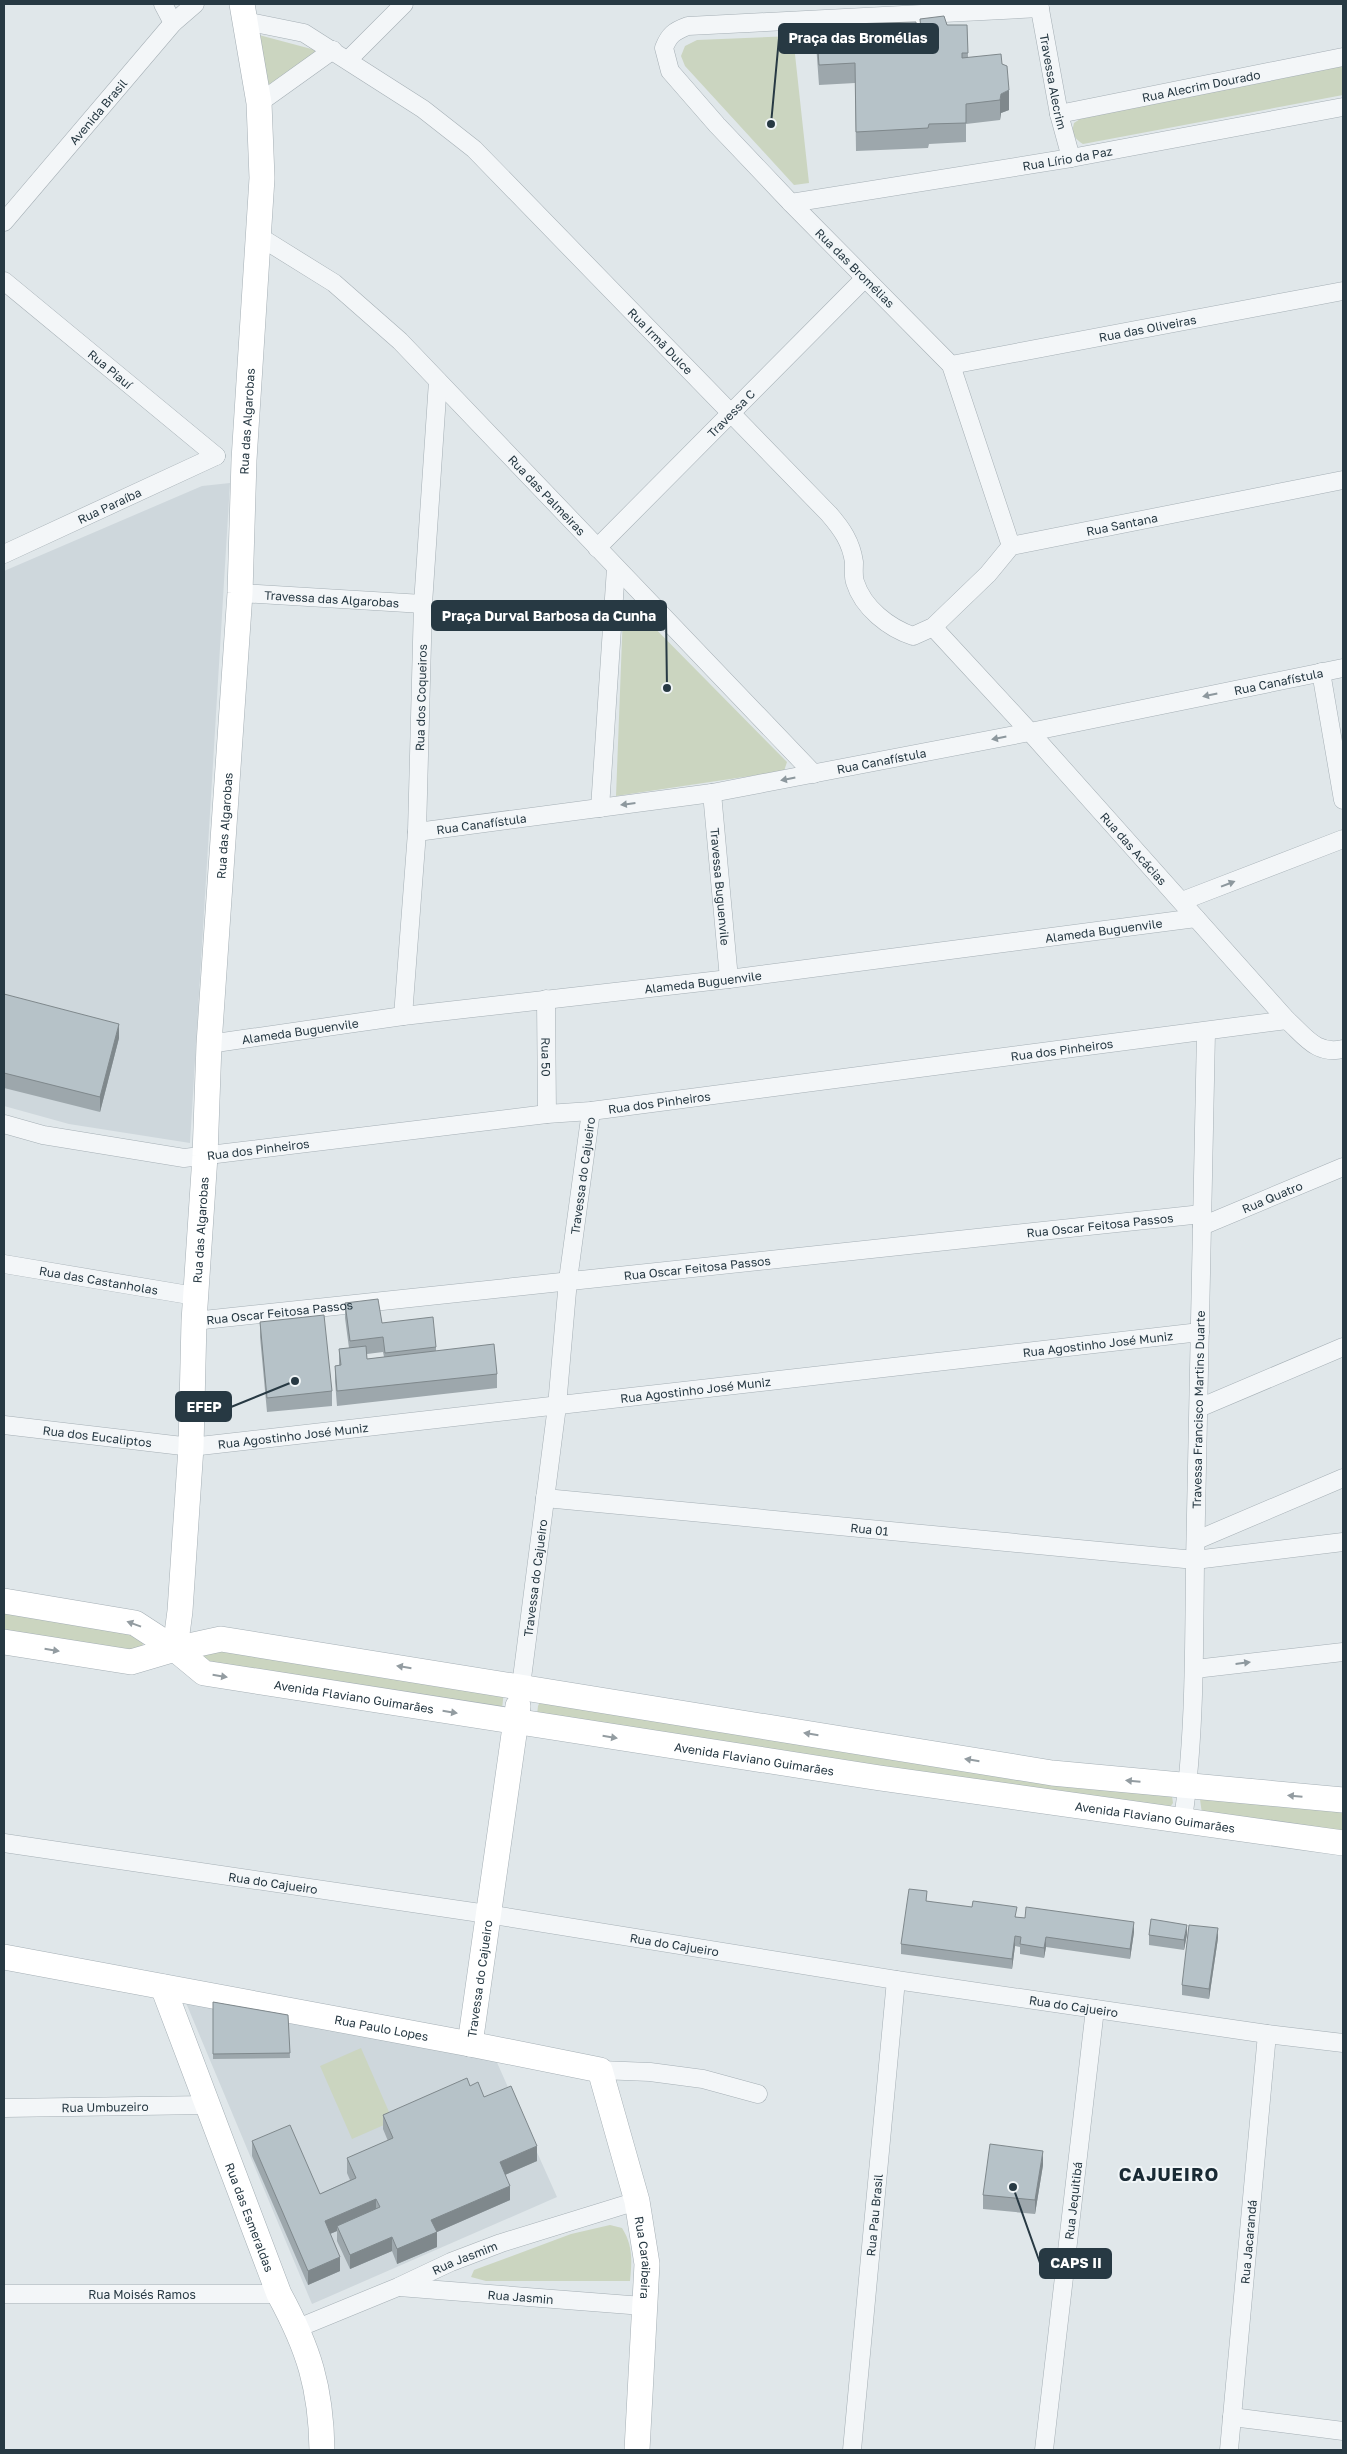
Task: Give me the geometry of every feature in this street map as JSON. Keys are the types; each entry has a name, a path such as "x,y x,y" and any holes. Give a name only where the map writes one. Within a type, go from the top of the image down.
{"street":[{"path":"163,4 173,23"},
{"name":"Avenida Brasil","path":"4,222 173,23 195,4"},
{"path":"348,60 404,4"},
{"name":"Rua das Bromélias","path":"1011,546 951,365 791,203 670,71 664,48 670,34 688,26 1040,6"},
{"name":"Travessa Alecrim","path":"1040,6 1059,114 1071,158"},
{"name":"Rua Irmã Dulce","path":"243,12 304,32 447,126 474,149 732,413 843,531 851,546 855,581 880,618 899,631 914,636 933,627"},
{"name":"Rua das Algarobas","path":"175,1649 180,1611 191,1447 195,1296 205,1156 209,1044 240,593 244,460 260,237 262,178 259,103 243,12"},
{"path":"259,103 333,50"},
{"name":"Rua Alecrim Dourado","path":"1059,114 1343,57"},
{"name":"Rua Lírio da Paz","path":"791,203 1071,158 1343,107"},
{"name":"Rua das Palmeiras","path":"260,237 334,283 400,341 814,774"},
{"name":"Travessa C","path":"597,548 865,278"},
{"name":"Rua Piauí","path":"4,281 216,456"},
{"name":"Rua das Oliveiras","path":"951,365 1343,291"},
{"name":"Rua dos Coqueiros","path":"403,1016 417,832 423,604 438,381"},
{"path":"216,456 244,460"},
{"name":"Rua Paraíba","path":"4,554 216,456"},
{"name":"Rua Santana","path":"1011,546 1343,480"},
{"path":"933,627 988,574 1011,546"},
{"path":"600,808 616,568"},
{"name":"Travessa das Algarobas","path":"240,593 423,604"},
{"name":"Rua das Acácias","path":"933,627 1030,732 1288,1020 1317,1047 1324,1051 1343,1049"},
{"name":"Rua Canafístula","path":"417,832 712,793 1030,732 1343,668"},
{"path":"1321,672 1343,800"},
{"name":"Travessa Buguenvile","path":"712,793 729,979"},
{"path":"1182,902 1343,839"},
{"name":"Alameda Buguenvile","path":"209,1044 403,1016 729,979 1196,918"},
{"name":"Rua 50","path":"546,999 547,1114"},
{"name":"Rua dos Pinheiros","path":"4,1124 43,1135 137,1152 184,1158 547,1114 591,1111 1288,1020"},
{"name":"Travessa Francisco Martins Duarte","path":"1183,1820 1188,1786 1195,1669 1195,1560 1197,1540 1206,1032"},
{"name":"Travessa do Cajueiro","path":"470,2044 487,1914 521,1686 557,1406 568,1280 591,1111"},
{"name":"Rua Quatro","path":"1202,1220 1343,1167"},
{"name":"Rua Oscar Feitosa Passos","path":"194,1321 568,1280 1202,1220"},
{"name":"Rua das Castanholas","path":"4,1264 195,1296"},
{"name":"Rua Agostinho José Muniz","path":"191,1447 1200,1332"},
{"path":"1199,1408 1343,1347"},
{"name":"Rua dos Eucaliptos","path":"4,1425 191,1447"},
{"path":"1197,1540 1343,1478"},
{"name":"Rua 01","path":"545,1498 1195,1560 1343,1542"},
{"name":"Avenida Flaviano Guimarães","path":"4,1601 136,1623 175,1649 204,1673 889,1779 1343,1843"},
{"path":"4,1642 131,1662 221,1638 1052,1773 1343,1800"},
{"path":"1195,1669 1343,1652"},
{"name":"Rua do Cajueiro","path":"4,1842 487,1914 896,1980 1267,2034 1343,2043"},
{"name":"Rua Paulo Lopes","path":"4,1957 600,2070 650,2072 704,2079 758,2094"},
{"name":"Rua Pau Brasil","path":"852,2450 896,1980"},
{"name":"Rua das Esmeraldas","path":"163,1987 279,2294 298,2328 317,2384 322,2450"},
{"name":"Rua Jequitibá","path":"1044,2450 1095,2009"},
{"name":"Rua Jacarandá","path":"1229,2450 1267,2034"},
{"name":"Rua Caraibeira","path":"600,2070 636,2201 647,2264 643,2306 637,2450"},
{"name":"Rua Umbuzeiro","path":"4,2108 207,2105"},
{"name":"Rua Jasmim","path":"298,2328 398,2287 450,2262 501,2243 636,2201"},
{"name":"Rua Jasmin","path":"398,2287 643,2306"},
{"name":"Rua Moisés Ramos","path":"4,2294 279,2294"},
{"path":"1232,2417 1343,2431"}],"shaded area":[{"path":"230,483 190,1143 69,1124 4,1106 4,571 202,486"},
{"path":"184,1998 495,2058 557,2197 312,2304"}],"green space":[{"path":"259,35 319,51 269,90"},
{"path":"793,36 809,183 794,185 685,66 681,56 685,46 697,40"},
{"path":"1343,65 1343,95 1083,144 1077,140 1073,132 1074,123 1083,117"},
{"path":"637,610 787,762 784,771 616,796 623,613"},
{"path":"4,1609 140,1631 143,1644 137,1656 4,1635"},
{"path":"201,1646 504,1691 502,1709 199,1665"},
{"path":"542,1698 1172,1796 1173,1803 1168,1810 537,1715 538,1706"},
{"path":"1200,1799 1343,1804 1343,1836 1202,1814"},
{"path":"361,2048 393,2121 352,2139 320,2066"},
{"path":"610,2225 622,2228 626,2234 630,2247 630,2281 486,2281 471,2277 474,2270 571,2234"}],"building":[{"path":"944,16 947,25 967,25 968,53 962,53 962,58 1001,54 1002,64 1007,66 1009,90 1001,94 1000,100 966,104 966,123 929,124 928,128 856,132 855,63 819,65 816,25 916,22 917,53 923,53 920,19"},
{"path":"4,994 119,1024 100,1097 4,1073"},
{"path":"378,1299 382,1323 433,1317 436,1347 385,1353 383,1337 350,1341 345,1303"},
{"path":"324,1315 332,1391 267,1398 260,1322"},
{"path":"494,1344 497,1374 337,1391 335,1366 341,1365 339,1349 366,1346 367,1359"},
{"path":"909,1889 927,1891 926,1901 972,1907 973,1901 1017,1907 1015,1917 1025,1918 1026,1907 1134,1922 1130,1949 1046,1937 1044,1948 1020,1944 1021,1937 1015,1936 1012,1959 901,1944"},
{"path":"1151,1919 1187,1925 1184,1940 1149,1935"},
{"path":"1189,1925 1218,1928 1209,1989 1182,1985"},
{"path":"213,2002 288,2015 290,2053 213,2054"},
{"path":"467,2078 470,2086 478,2082 484,2097 511,2086 537,2146 500,2162 510,2186 431,2220 437,2232 397,2249 392,2237 350,2255 337,2226 380,2207 376,2199 325,2221 340,2257 308,2271 252,2141 290,2125 320,2194 356,2178 347,2158 393,2138 383,2115"},
{"path":"990,2144 1043,2151 1035,2200 983,2195"}],"place":[{"name":"Praça das Bromélias","path":"771,124"},
{"name":"Praça Durval Barbosa da Cunha","path":"667,688"},
{"name":"EFEP","path":"295,1381"},
{"name":"CAPS II","path":"1013,2187"}],"district":[{"name":"CAJUEIRO","path":"1169,2174"}]}
